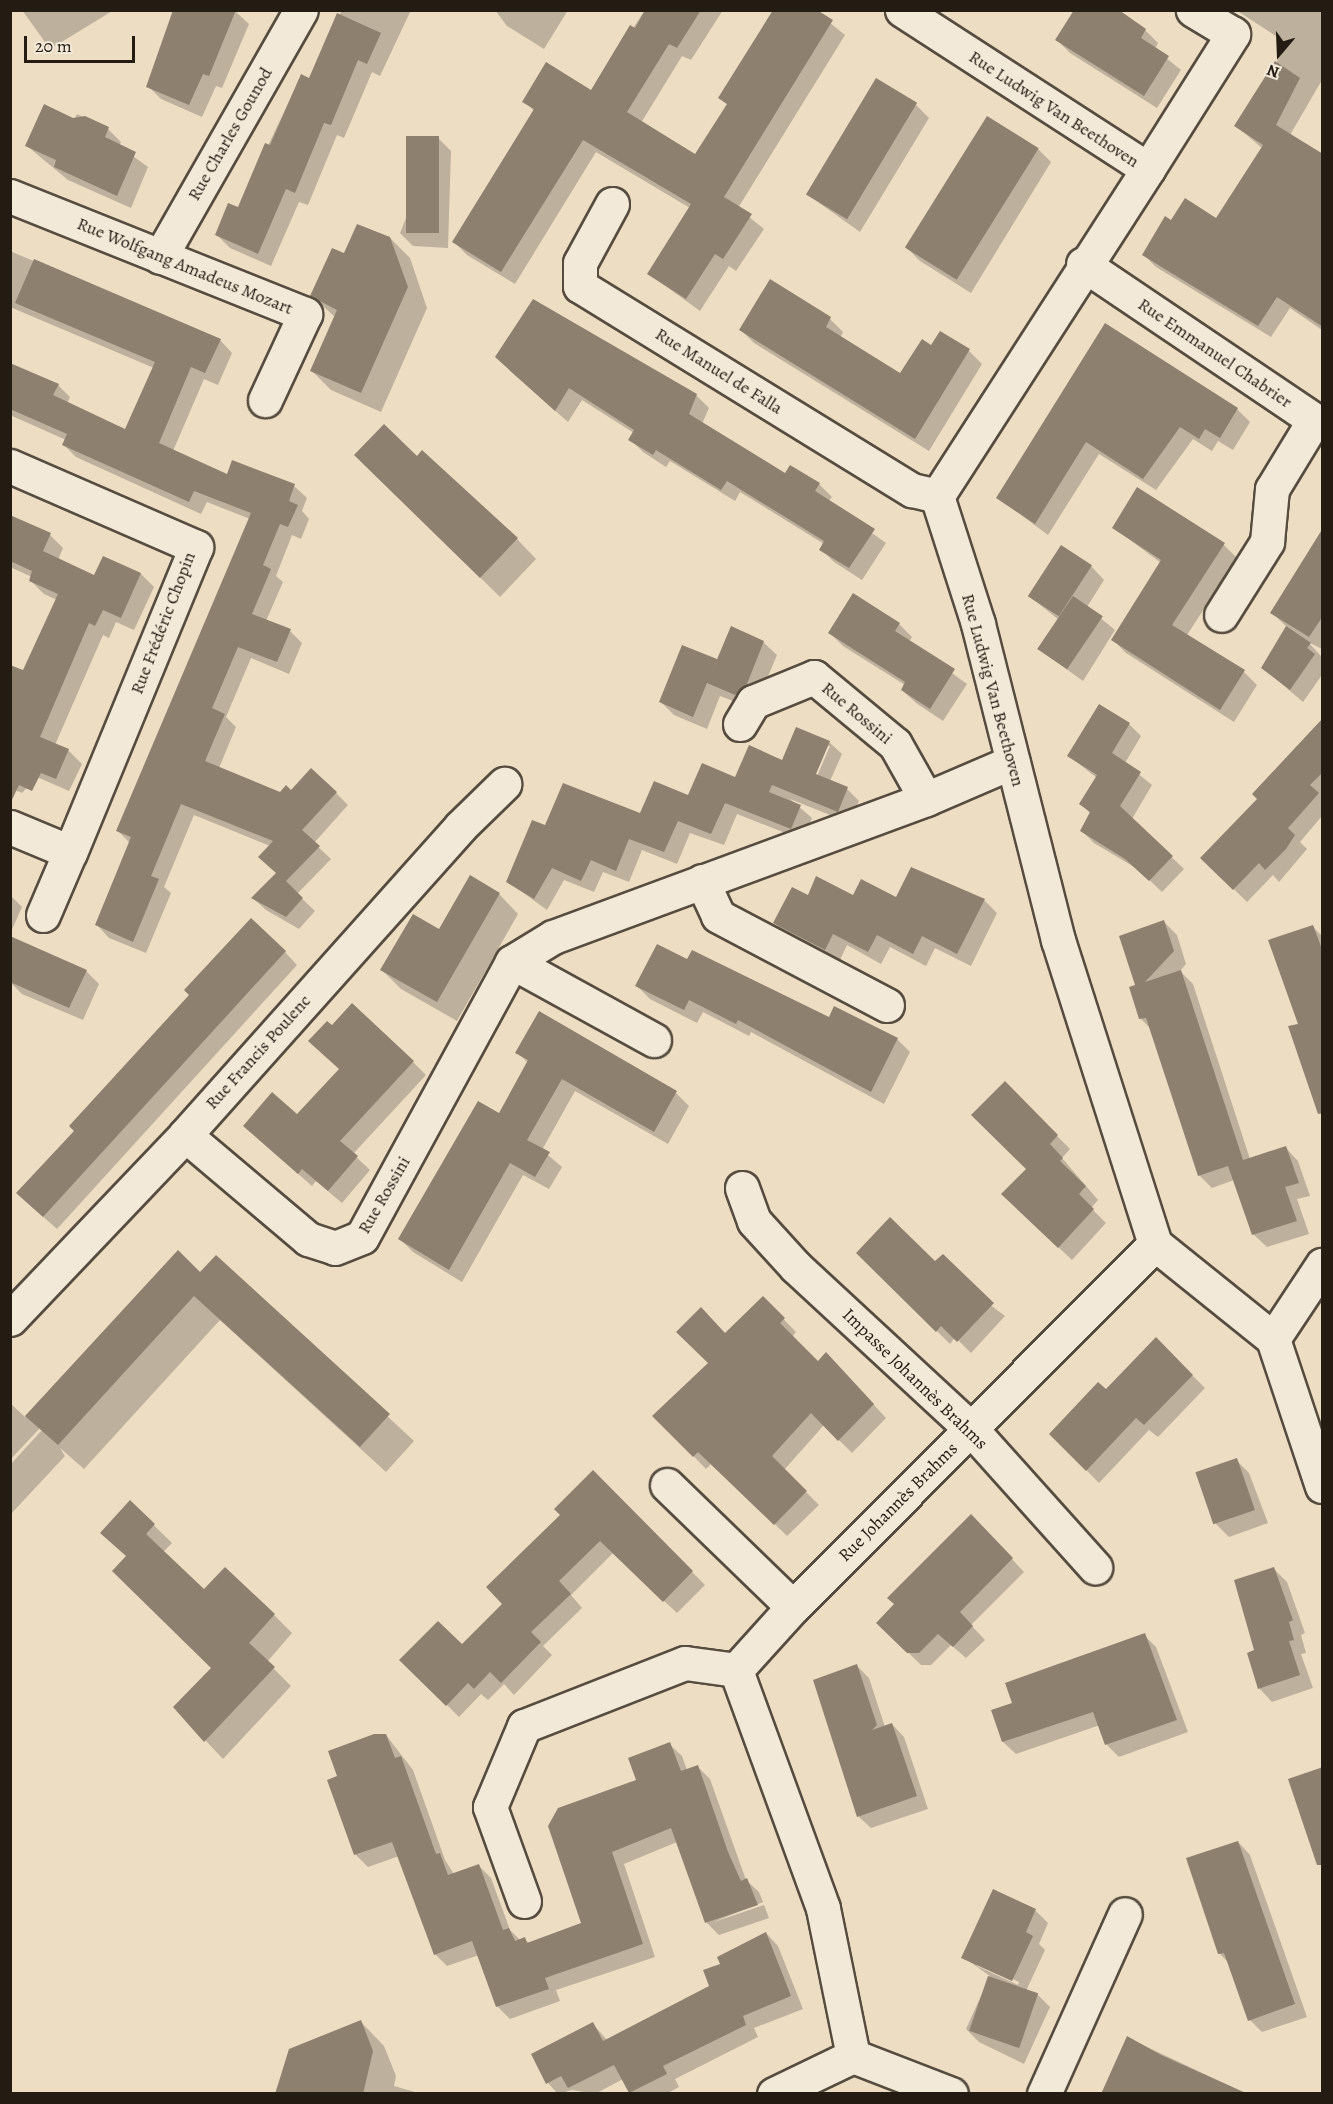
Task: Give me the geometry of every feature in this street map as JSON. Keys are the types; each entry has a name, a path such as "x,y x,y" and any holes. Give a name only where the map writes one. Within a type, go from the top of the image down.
{"street":[{"name":"Rue Charles Gounod","path":"160,257 301,10"},
{"name":"Rue Ludwig Van Beethoven","path":"902,10 1148,169 1083,264 937,496 978,624 1058,940 1155,1244"},
{"path":"1148,169 1233,34 1193,10"},
{"name":"Rue Wolfgang Amadeus Mozart","path":"10,196 305,315 265,400"},
{"name":"Rue Manuel de Falla","path":"612,204 580,263 580,286 912,490 937,496"},
{"name":"Rue Emmanuel Chabrier","path":"1083,264 1314,420 1272,489 1266,542 1221,615"},
{"name":"Rue Frédéric Chopin","path":"10,466 196,548 43,915"},
{"name":"Rue Rossini","path":"740,724 753,702 814,677 895,744 926,799"},
{"path":"654,1040 512,962 553,937 926,799 1012,762"},
{"name":"Rue Francis Poulenc","path":"10,1319 185,1135 460,827 504,784"},
{"path":"10,827 70,852"},
{"path":"702,881 718,916 887,1005"},
{"name":"Rue Rossini","path":"185,1135 308,1239 335,1248 362,1238 512,962"},
{"name":"Impasse Johannès Brahms","path":"742,1188 754,1221 796,1266 971,1429 1095,1567"},
{"path":"1155,1244 1273,1339 1323,1486"},
{"name":"Rue Johannès Brahms","path":"736,1670 793,1607 1155,1244"},
{"path":"1273,1339 1323,1265"},
{"path":"667,1485 793,1607"},
{"path":"524,1901 490,1807 524,1726 685,1663 736,1670 822,1908 853,2056"},
{"path":"1044,2094 1125,1914"},
{"path":"774,2094 853,2056 951,2094"}],"building":[{"path":"173,10 236,10 209,76 203,74 189,105 146,87"},
{"path":"645,10 701,10 677,48 669,44 627,112 695,154 727,104 718,98 773,10 817,10 833,20 724,197 752,214 723,259 715,254 686,299 647,274 691,204 583,140 501,272 452,242 534,109 522,102 546,62 591,90 630,25 635,28"},
{"path":"1074,10 1119,10 1146,29 1141,38 1169,56 1144,96 1055,40"},
{"path":"337,13 381,33 367,64 358,60 331,125 324,123 295,193 286,189 258,254 215,235 228,203 238,207 265,143 270,145 301,74 309,78"},
{"path":"1275,61 1300,78 1276,125 1323,154 1323,327 1277,297 1258,326 1142,255 1165,216 1171,220 1185,198 1216,218 1263,145 1234,126"},
{"path":"876,78 917,103 847,219 806,195"},
{"path":"44,104 73,118 85,116 109,127 105,137 136,152 117,196 54,167 56,160 25,146"},
{"path":"987,116 1039,148 957,280 905,247"},
{"path":"406,136 439,136 439,233 406,233"},
{"path":"357,224 390,237 408,287 361,393 310,371 337,310 310,296 332,248 344,253"},
{"path":"34,259 221,339 205,373 191,367 159,443 227,474 232,460 295,484 289,501 298,505 288,527 280,524 263,565 271,569 252,614 291,629 277,662 238,647 212,708 225,714 205,761 280,792 286,785 291,790 311,768 337,792 302,830 320,846 286,881 303,898 286,917 251,898 276,873 258,857 273,841 181,804 151,876 159,879 133,942 95,925 131,837 116,831 251,513 194,491 189,502 62,445 67,434 10,409 10,363 59,384 53,395 125,429 155,362 15,303"},
{"path":"770,279 831,317 826,327 900,373 922,339 931,345 940,331 970,349 915,439 739,330"},
{"path":"533,299 697,394 689,414 785,473 790,465 820,483 815,491 875,529 849,568 819,550 824,541 727,481 721,490 656,450 653,455 628,440 634,430 569,388 555,411 495,357"},
{"path":"1105,323 1238,408 1220,438 1205,429 1199,439 1180,427 1143,479 1086,442 1035,524 996,498"},
{"path":"384,424 417,456 422,450 518,538 480,578 354,455"},
{"path":"1137,487 1225,543 1172,625 1245,670 1220,710 1111,640 1161,560 1112,528"},
{"path":"10,515 51,533 43,551 94,575 103,556 141,573 121,618 103,610 95,626 89,623 40,737 69,749 56,779 41,773 32,791 19,785 10,804 10,665 23,670 58,594 29,581 32,571 10,561"},
{"path":"1323,528 1323,616 1309,637 1270,613"},
{"path":"1061,545 1092,565 1059,616 1028,596"},
{"path":"853,593 900,623 895,631 955,669 930,709 901,690 905,682 828,633"},
{"path":"1073,596 1103,616 1067,669 1037,649"},
{"path":"731,626 764,641 747,684 735,695 707,683 693,717 659,702 682,645 717,659 710,676"},
{"path":"1286,626 1311,643 1307,648 1315,654 1290,690 1261,668"},
{"path":"1099,704 1130,723 1112,753 1141,772 1120,806 1173,856 1149,881 1125,859 1080,831 1090,812 1079,804 1097,775 1067,756"},
{"path":"1323,718 1323,772 1310,785 1319,793 1288,828 1295,835 1286,849 1265,870 1259,863 1233,890 1200,858 1257,799 1252,794"},
{"path":"796,727 830,741 816,774 848,787 838,812 772,785 769,792 801,805 791,829 725,803 711,834 678,821 664,852 629,839 616,871 591,860 581,881 552,868 534,899 506,882 532,820 545,825 563,783 640,813 654,781 688,795 702,763 735,777 749,745 782,760"},
{"path":"911,867 985,899 957,954 922,936 913,954 877,935 868,952 833,934 825,950 773,923 792,887 808,895 816,876 853,895 861,879 896,897"},
{"path":"470,875 500,893 437,1002 380,970 413,914 439,929"},
{"path":"251,918 286,951 43,1217 16,1193 74,1131 69,1126 189,995 184,990"},
{"path":"1164,920 1174,951 1145,982 1181,970 1243,1160 1286,1146 1299,1183 1285,1187 1297,1221 1252,1235 1228,1166 1198,1176 1146,1018 1139,1019 1129,987 1135,985 1119,936"},
{"path":"1313,925 1323,952 1323,1113 1318,1114 1288,1026 1298,1024 1268,940"},
{"path":"10,936 87,970 69,1008 10,982"},
{"path":"657,944 687,959 692,950 829,1017 834,1006 898,1038 871,1092 738,1020 736,1024 689,1000 684,1010 635,986"},
{"path":"352,1003 414,1061 340,1141 358,1156 328,1191 302,1169 298,1174 243,1126 272,1092 297,1114 339,1069 308,1041 327,1021 332,1025"},
{"path":"539,1011 677,1091 654,1132 562,1079 527,1140 550,1152 535,1177 510,1163 449,1270 398,1239 478,1101 499,1113 528,1060 515,1053"},
{"path":"1005,1081 1058,1135 1050,1144 1063,1158 1060,1161 1086,1186 1079,1194 1094,1209 1058,1248 1001,1194 1026,1169 971,1115"},
{"path":"890,1217 935,1261 943,1254 994,1303 957,1342 941,1326 936,1332 856,1253"},
{"path":"178,1250 200,1272 216,1255 390,1414 360,1447 194,1296 58,1445 25,1416"},
{"path":"763,1296 785,1318 780,1323 818,1361 826,1352 874,1404 838,1441 811,1413 772,1456 807,1491 774,1525 698,1452 693,1457 652,1416 708,1363 676,1332 701,1307 725,1333"},
{"path":"1156,1337 1193,1375 1144,1425 1136,1418 1086,1471 1049,1434 1098,1382 1106,1389"},
{"path":"1237,1458 1255,1510 1213,1524 1195,1472"},
{"path":"593,1470 693,1571 663,1602 600,1541 559,1581 571,1594 531,1632 541,1642 501,1683 490,1672 474,1689 468,1683 446,1706 399,1660 438,1621 462,1644 502,1604 486,1587 560,1515 554,1509"},
{"path":"130,1500 155,1524 146,1534 204,1589 225,1567 275,1614 249,1643 275,1667 204,1742 173,1707 211,1668 112,1571 126,1556 100,1533"},
{"path":"971,1514 1013,1558 960,1612 973,1626 953,1647 938,1634 919,1653 907,1653 876,1623 894,1604 887,1598"},
{"path":"1274,1567 1293,1620 1289,1622 1294,1640 1289,1641 1300,1675 1258,1689 1247,1653 1254,1650 1234,1580"},
{"path":"1145,1633 1177,1720 1105,1745 1093,1712 1002,1742 991,1710 1012,1703 1005,1683"},
{"path":"857,1664 877,1725 872,1730 892,1723 917,1796 857,1817 813,1680"},
{"path":"374,1734 386,1734 395,1758 401,1756 436,1854 440,1853 448,1875 479,1864 503,1930 509,1928 515,1941 525,1937 527,1943 581,1923 548,1826 558,1808 636,1780 628,1758 670,1742 681,1771 698,1765 728,1852 741,1881 747,1878 758,1905 705,1923 671,1828 612,1852 643,1944 545,1978 549,1989 496,2007 472,1941 434,1955 392,1842 354,1855 327,1780 337,1776 328,1751"},
{"path":"1323,1767 1323,1865 1317,1865 1288,1779"},
{"path":"1238,1841 1295,2004 1248,2021 1224,1953 1218,1954 1186,1858"},
{"path":"993,1889 1036,1909 1026,1932 1033,1936 1012,1981 961,1958"},
{"path":"766,1932 791,1996 743,2016 746,2025 663,2066 667,2074 629,2093 614,2065 568,2088 561,2076 546,2084 531,2054 593,2022 603,2041 709,1986 703,1970 720,1964 717,1957"},
{"path":"988,1976 1038,1993 1019,2048 969,2031"},
{"path":"361,2020 373,2051 363,2094 275,2094 289,2049"},
{"path":"1127,2036 1161,2055 1248,2094 1101,2094"}]}
